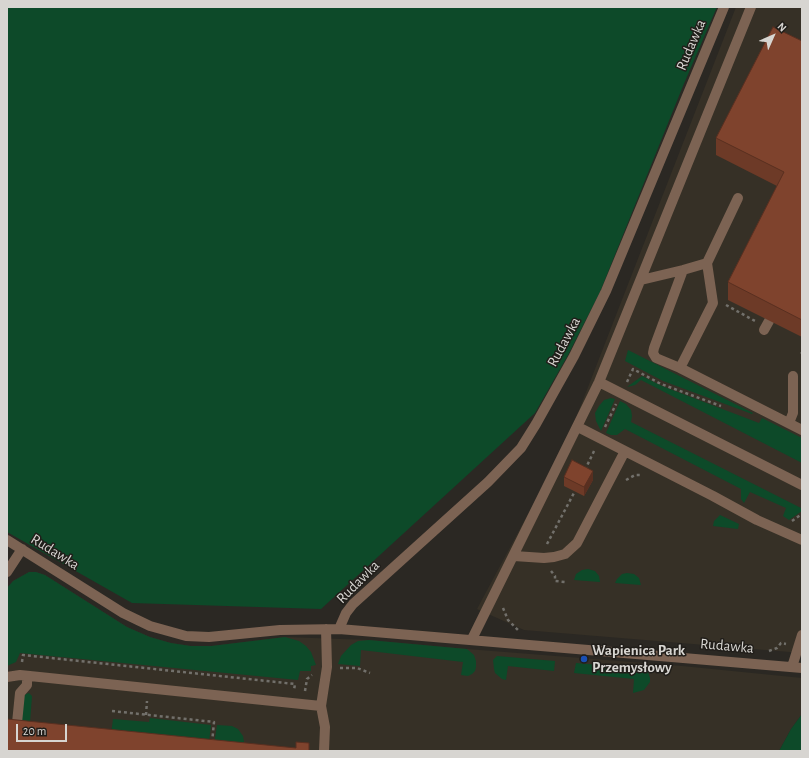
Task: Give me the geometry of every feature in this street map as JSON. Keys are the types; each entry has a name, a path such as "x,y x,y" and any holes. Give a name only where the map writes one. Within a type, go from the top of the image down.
{"street":[{"name":"Rudawka","path":"339,629 346,613 353,604 488,482 521,448 536,424 574,356 606,291 724,7"},
{"path":"472,639 600,382 751,7"},
{"path":"680,368 713,304 707,263 738,198"},
{"path":"641,280 707,263"},
{"path":"683,270 654,348 653,353 656,358 680,368 802,430"},
{"path":"789,423 793,413 793,376"},
{"path":"600,382 802,485"},
{"path":"578,427 757,520 802,540"},
{"path":"514,556 544,558 554,557 565,554 576,544 625,451"},
{"name":"Rudawka","path":"7,540 123,613 150,626 186,636 209,637 280,630 339,629 797,667"},
{"path":"7,572 22,549"},
{"path":"324,751 325,727 321,706 327,667 326,629"},
{"path":"797,667 798,645 802,635"},
{"path":"7,676 28,676 321,706"},
{"path":"16,733 20,693 27,685 28,676"}],"path":[{"path":"713,304 718,301 764,324"},
{"path":"565,582 555,581 554,573 543,568 544,558 545,549 575,491"},
{"path":"502,607 504,614 512,625 518,630 524,632"},
{"path":"764,653 777,648 781,643 798,645"},
{"path":"112,711 214,722 212,744"}],"shaded area":[{"path":"736,7 802,7 802,653 524,630 477,609 567,441"},
{"path":"29,572 36,572 45,575 127,627 150,637 171,643 191,646 211,646 285,637 369,640 682,666 802,678 802,714 791,729 779,751 7,751 7,588 13,581"}],"green space":[{"path":"7,7 717,7 683,86 600,292 568,355 535,413 321,609 132,603 7,532"},
{"path":"628,350 753,413 752,414 663,381 625,361"},
{"path":"642,376 662,386 759,423 762,418 802,438 802,463 641,380 635,385 627,387"},
{"path":"611,398 615,399 601,431 596,421 595,413 604,400"},
{"path":"620,401 626,404 631,410 631,422 801,508 802,507 802,511 789,520 783,516 786,508 750,492 744,503 741,499 741,489 625,429 617,435 606,433"},
{"path":"720,515 739,524 738,529 713,526 714,521"},
{"path":"588,569 595,571 599,576 600,582 574,580 576,574 582,570"},
{"path":"29,572 36,572 45,575 127,627 150,637 171,643 191,646 211,646 285,637 299,641 306,646 311,652 316,665 311,666 311,671 300,671 298,680 20,653 16,662 7,666 7,588 13,581"},
{"path":"622,574 634,574 639,578 641,585 615,583"},
{"path":"369,640 467,649 474,655 476,661 475,671 468,676 461,675 463,662 361,650 360,666 338,664 341,656 351,645 358,641"},
{"path":"497,656 555,661 554,671 508,666 506,680 502,679 495,673 494,669 493,660"},
{"path":"576,663 647,669 650,682 644,690 633,693 634,679 574,673"},
{"path":"29,693 32,696 29,736 20,735 24,696"},
{"path":"802,714 802,751 779,751 791,729"},
{"path":"150,718 211,725 208,751 111,735 113,719 149,722"},
{"path":"217,725 232,726 238,729 243,736 244,751 213,751"}],"building":[{"path":"773,27 802,41 802,320 728,282 784,172 716,138"},
{"path":"572,460 593,471 584,487 564,477"},
{"path":"7,719 296,748 296,742 309,743 309,751 7,751"}],"place":[{"name":"Wapienica Park Przemysłowy","path":"584,659"}]}
